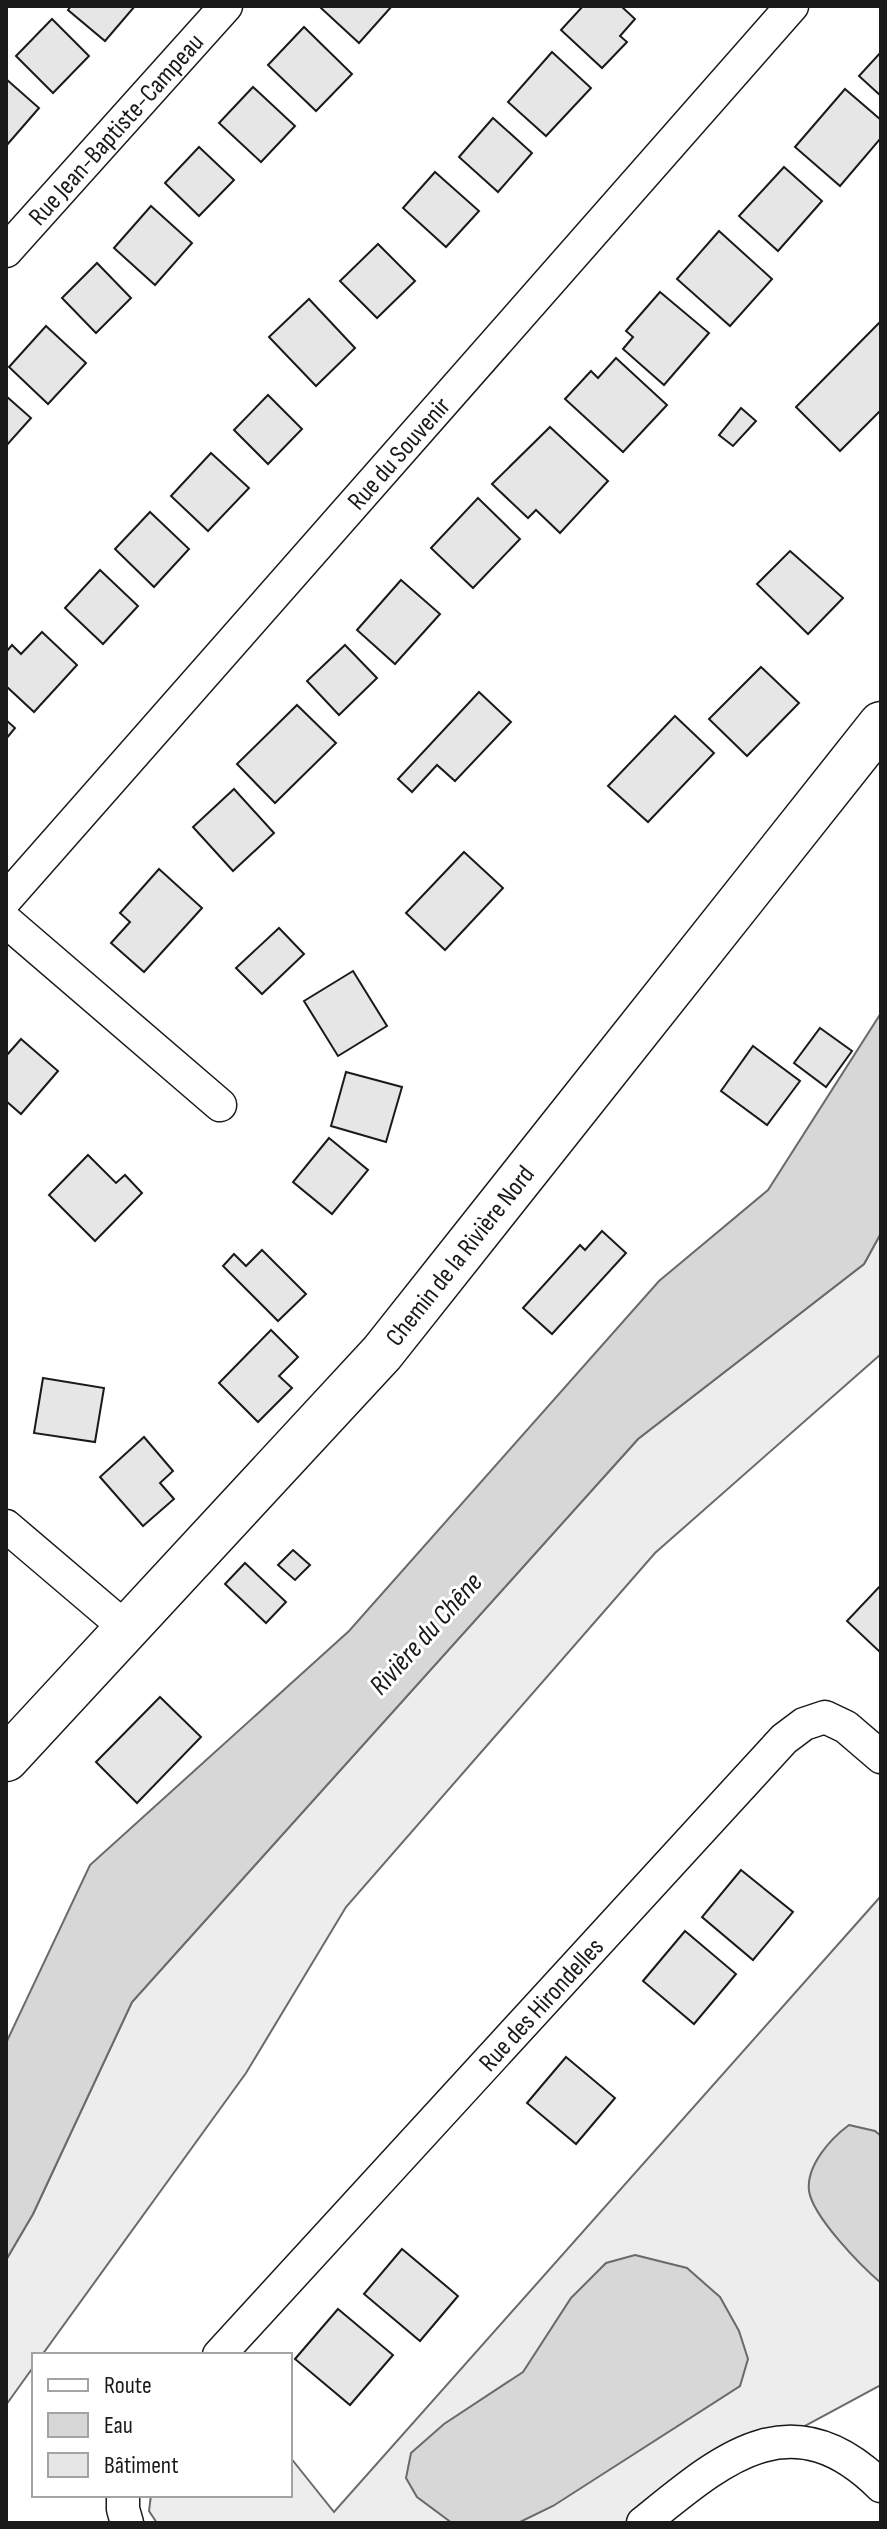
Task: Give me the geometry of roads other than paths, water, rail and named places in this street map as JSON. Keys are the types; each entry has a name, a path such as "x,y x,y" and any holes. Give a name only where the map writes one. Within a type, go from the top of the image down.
{"street":[{"name":"Rue Jean-Baptiste-Campeau","path":"6,251 226,6"},
{"name":"Rue du Souvenir","path":"6,899 792,6"},
{"name":"Chemin de la Rivière Nord","path":"6,1759 382,1353 881,724"},
{"path":"6,921 220,1105"},
{"path":"6,1526 127,1629"},
{"name":"Rue des Hirondelles","path":"221,2353 784,1739 804,1724 825,1717 846,1727 881,1757"},
{"path":"643,2523 702,2476 742,2450 775,2442 814,2445 848,2461 881,2486"},
{"path":"123,2497 127,2523"}],"water":[{"name":"Rivière du Chêne","path":"881,1013 881,1233 864,1264 638,1439 132,2002 33,2214 6,2260 6,2043 90,1865 349,1631 659,1281 768,1190"},
{"path":"849,2125 875,2131 881,2136 881,2283 828,2227 812,2202 809,2191 815,2163 834,2138"},
{"path":"635,2255 687,2268 720,2297 739,2331 748,2359 740,2386 553,2506 518,2523 452,2523 417,2497 406,2478 411,2453 444,2424 523,2372 571,2298 606,2263"}]}
